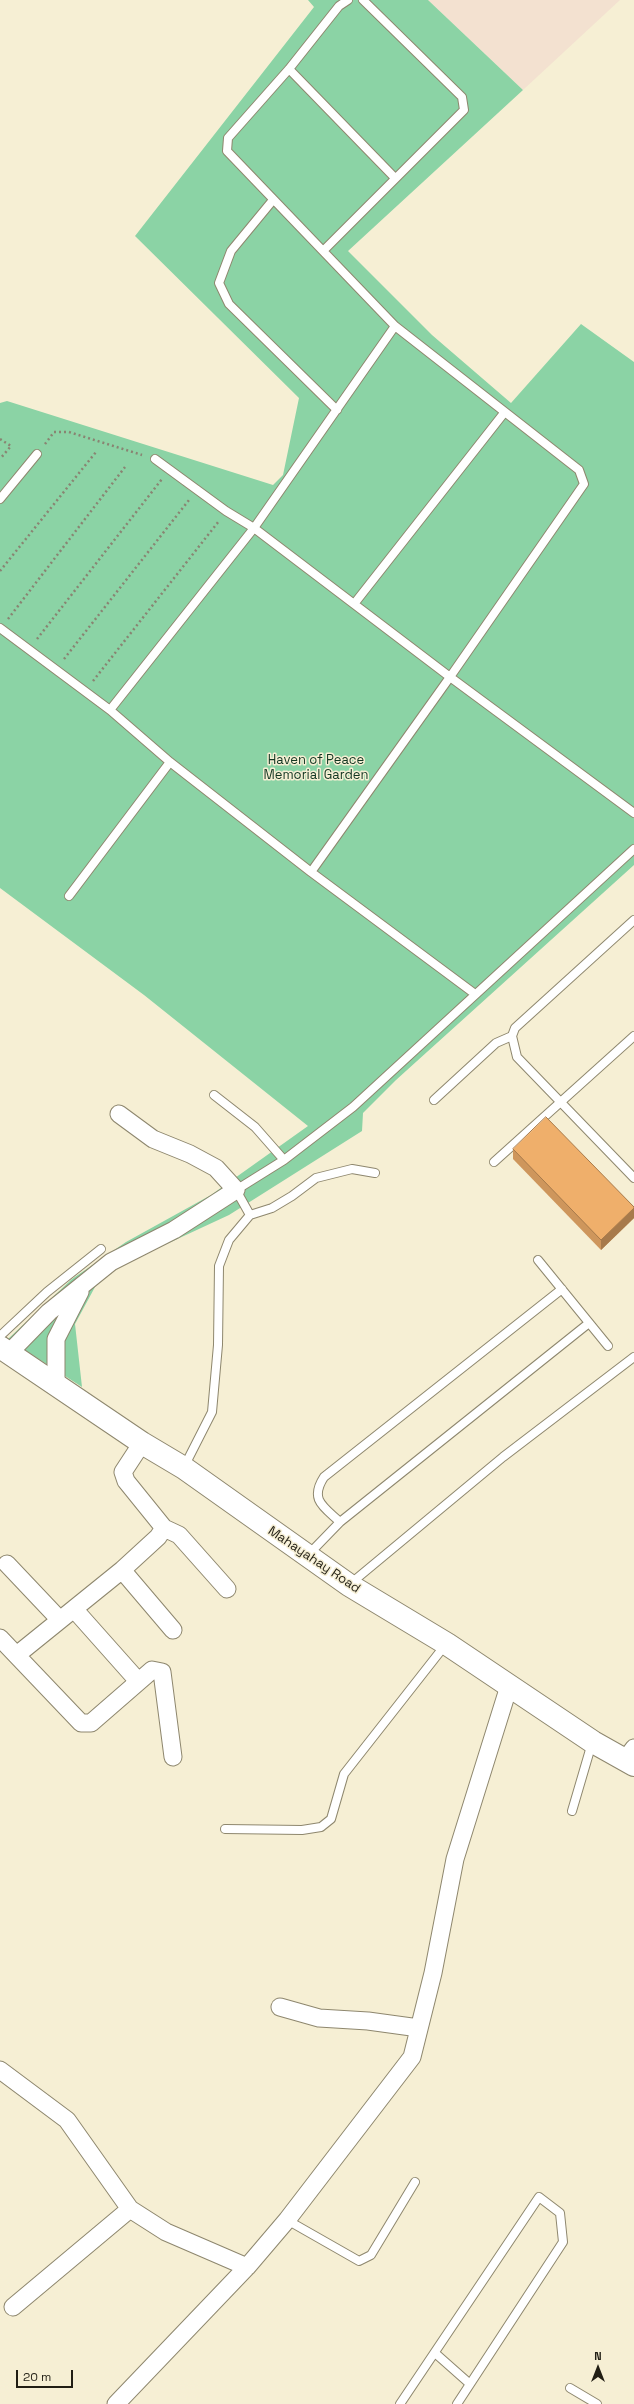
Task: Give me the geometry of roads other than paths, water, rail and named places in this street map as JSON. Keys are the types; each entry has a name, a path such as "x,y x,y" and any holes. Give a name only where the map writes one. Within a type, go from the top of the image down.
{"street":[{"path":"3,1345 84,1286 111,1262 174,1230 236,1190 216,1168 190,1154 153,1139 119,1114"},
{"path":"56,1384 56,1339 84,1286"},
{"name":"Mahayahay Road","path":"3,1345 56,1384 142,1443 184,1468 349,1585 446,1644 593,1742 631,1758"},
{"path":"142,1443 123,1472 124,1476 164,1528 179,1535 227,1589"},
{"path":"18,1654 122,1570 158,1537 164,1528"},
{"path":"7,1564 60,1620"},
{"path":"122,1570 173,1630"},
{"path":"74,1609 138,1681"},
{"path":"0,1638 18,1654 82,1723 91,1723 152,1670 162,1672 173,1757"},
{"path":"116,2404 247,2267 287,2220 412,2057 432,1973 455,1859 509,1686"},
{"path":"280,2007 318,2018 368,2021 419,2028"},
{"path":"0,2070 67,2120 130,2208 166,2232 247,2267"},
{"path":"13,2307 130,2208"}],"lane":[{"path":"311,872 450,677 584,484 579,470 504,413 417,341 395,326 227,151 228,138 289,69 339,6 348,0"},
{"path":"323,251 394,178 464,110 462,97 363,0"},
{"path":"289,69 394,178"},
{"path":"273,200 231,251 219,283 229,304 337,410"},
{"path":"110,710 254,528 395,326"},
{"path":"354,604 504,413"},
{"path":"0,499 37,454"},
{"path":"155,459 226,512 254,528 634,814"},
{"path":"0,628 110,710 170,762 311,872 475,994"},
{"path":"69,896 170,762"},
{"path":"250,1215 236,1190 284,1160 353,1107 634,849"},
{"path":"634,920 515,1028 512,1036 517,1057 634,1178"},
{"path":"434,1100 496,1043 512,1036"},
{"path":"494,1162 562,1103 634,1036"},
{"path":"214,1095 255,1127 284,1160"},
{"path":"184,1468 212,1412 218,1345 218,1266 228,1240 250,1215 272,1208 292,1196 316,1178 352,1169 375,1173"},
{"path":"3,1345 47,1292 101,1249"},
{"path":"538,1260 608,1346"},
{"path":"340,1522 322,1505 317,1496 317,1488 324,1477 562,1289"},
{"path":"307,1556 340,1522 590,1323"},
{"path":"349,1585 503,1458 634,1357"},
{"path":"225,1829 302,1830 321,1827 331,1820 344,1774 446,1644"},
{"path":"572,1811 593,1742"},
{"path":"287,2220 359,2261 370,2255 415,2182"},
{"path":"400,2404 539,2197 560,2213 563,2242 457,2404"},
{"path":"435,2353 470,2384"},
{"path":"570,2388 597,2404"}],"park label":[{"name":"Haven of Peace Memorial Garden","path":"316,768"}]}
